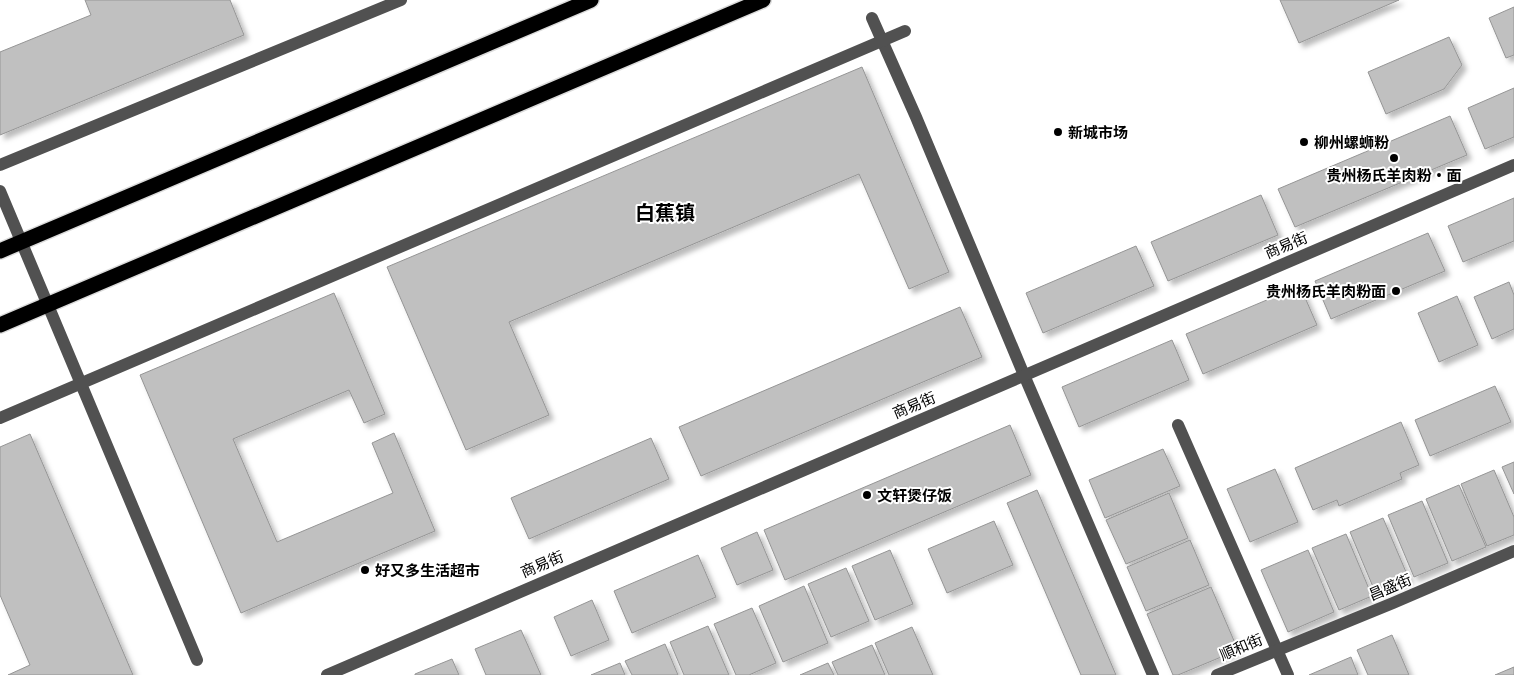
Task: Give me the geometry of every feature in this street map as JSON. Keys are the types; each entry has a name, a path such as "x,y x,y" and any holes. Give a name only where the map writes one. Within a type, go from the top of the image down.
{"highway":[{"path":"0,251 590,0"},
{"path":"0,325 763,0"}],"street":[{"path":"0,165 401,0"},
{"path":"872,18 916,117 1024,376 1153,675"},
{"path":"0,418 905,31"},
{"name":"商易街","path":"327,675 1514,166"},
{"path":"0,191 198,660"},
{"path":"1178,425 1288,675"},
{"name":"昌盛街","path":"1277,650 1514,551"},
{"name":"順和街","path":"1217,675 1277,650"}],"building":[{"path":"85,0 230,0 244,35 0,135 0,52 91,15"},
{"path":"1280,0 1399,0 1299,43"},
{"path":"1514,7 1514,55 1506,58 1489,18"},
{"path":"1449,37 1462,65 1444,89 1386,114 1368,72"},
{"path":"862,67 949,272 909,289 859,174 509,322 549,415 466,450 387,267"},
{"path":"1514,88 1514,137 1485,149 1468,108"},
{"path":"1450,116 1467,155 1295,227 1278,189"},
{"path":"1261,195 1278,235 1168,281 1151,242"},
{"path":"1514,198 1514,241 1463,262 1448,226"},
{"path":"1428,233 1445,271 1331,319 1315,281"},
{"path":"1136,246 1154,286 1043,333 1026,293"},
{"path":"1509,282 1514,295 1514,329 1492,339 1474,297"},
{"path":"1300,286 1317,325 1203,374 1186,334"},
{"path":"334,293 385,414 364,423 349,390 233,439 277,542 393,493 372,443 394,433 435,531 241,613 140,375"},
{"path":"1457,296 1478,345 1439,362 1418,313"},
{"path":"960,307 982,357 701,476 679,427"},
{"path":"1172,340 1189,380 1079,427 1062,387"},
{"path":"1495,386 1511,422 1430,456 1415,420"},
{"path":"1401,422 1419,465 1400,473 1402,479 1339,506 1337,500 1313,510 1295,468"},
{"path":"1010,425 1031,475 785,580 764,530"},
{"path":"30,434 133,675 8,675 30,665 0,595 0,447"},
{"path":"651,438 669,479 529,539 511,498"},
{"path":"1163,449 1180,486 1105,518 1089,480"},
{"path":"1514,462 1514,494 1502,467"},
{"path":"1275,469 1298,522 1250,542 1227,489"},
{"path":"1494,470 1514,517 1514,535 1487,546 1461,484"},
{"path":"1459,485 1486,547 1452,561 1426,499"},
{"path":"1037,490 1116,675 1081,675 1007,503"},
{"path":"1169,493 1188,538 1126,564 1106,520"},
{"path":"1422,501 1448,563 1414,577 1388,515"},
{"path":"1383,518 1409,579 1376,594 1350,532"},
{"path":"994,521 1013,565 947,593 928,549"},
{"path":"757,532 773,570 737,585 721,548"},
{"path":"1346,534 1372,596 1339,610 1312,548"},
{"path":"1190,540 1209,585 1146,611 1127,567"},
{"path":"890,550 913,604 875,620 852,566"},
{"path":"1308,550 1334,612 1288,632 1261,570"},
{"path":"698,555 716,597 632,633 614,591"},
{"path":"846,568 869,621 831,637 808,584"},
{"path":"804,586 828,643 783,662 759,606"},
{"path":"1211,587 1238,650 1178,675 1173,675 1147,614"},
{"path":"592,600 609,640 571,656 554,617"},
{"path":"752,608 776,663 749,675 736,675 714,624"},
{"path":"708,626 729,675 684,675 670,642"},
{"path":"912,627 933,675 889,675 875,643"},
{"path":"521,630 541,675 486,675 475,649"},
{"path":"1392,635 1409,675 1368,675 1357,650"},
{"path":"665,644 678,675 632,675 625,661"},
{"path":"872,645 885,675 838,675 832,662"},
{"path":"1351,657 1358,675 1309,675"},
{"path":"452,659 459,675 415,675 415,674"},
{"path":"620,663 625,675 591,675"},
{"path":"828,663 834,675 800,675"},
{"path":"1514,667 1514,675 1495,675"}],"place":[{"name":"新城市场","path":"1058,132"},
{"name":"柳州螺蛳粉","path":"1304,142"},
{"name":"贵州杨氏羊肉粉・面","path":"1394,158"},
{"name":"贵州杨氏羊肉粉面","path":"1396,291"},
{"name":"文轩煲仔饭","path":"867,495"},
{"name":"好又多生活超市","path":"365,570"}],"district":[{"name":"白蕉镇","path":"665,213"}]}
